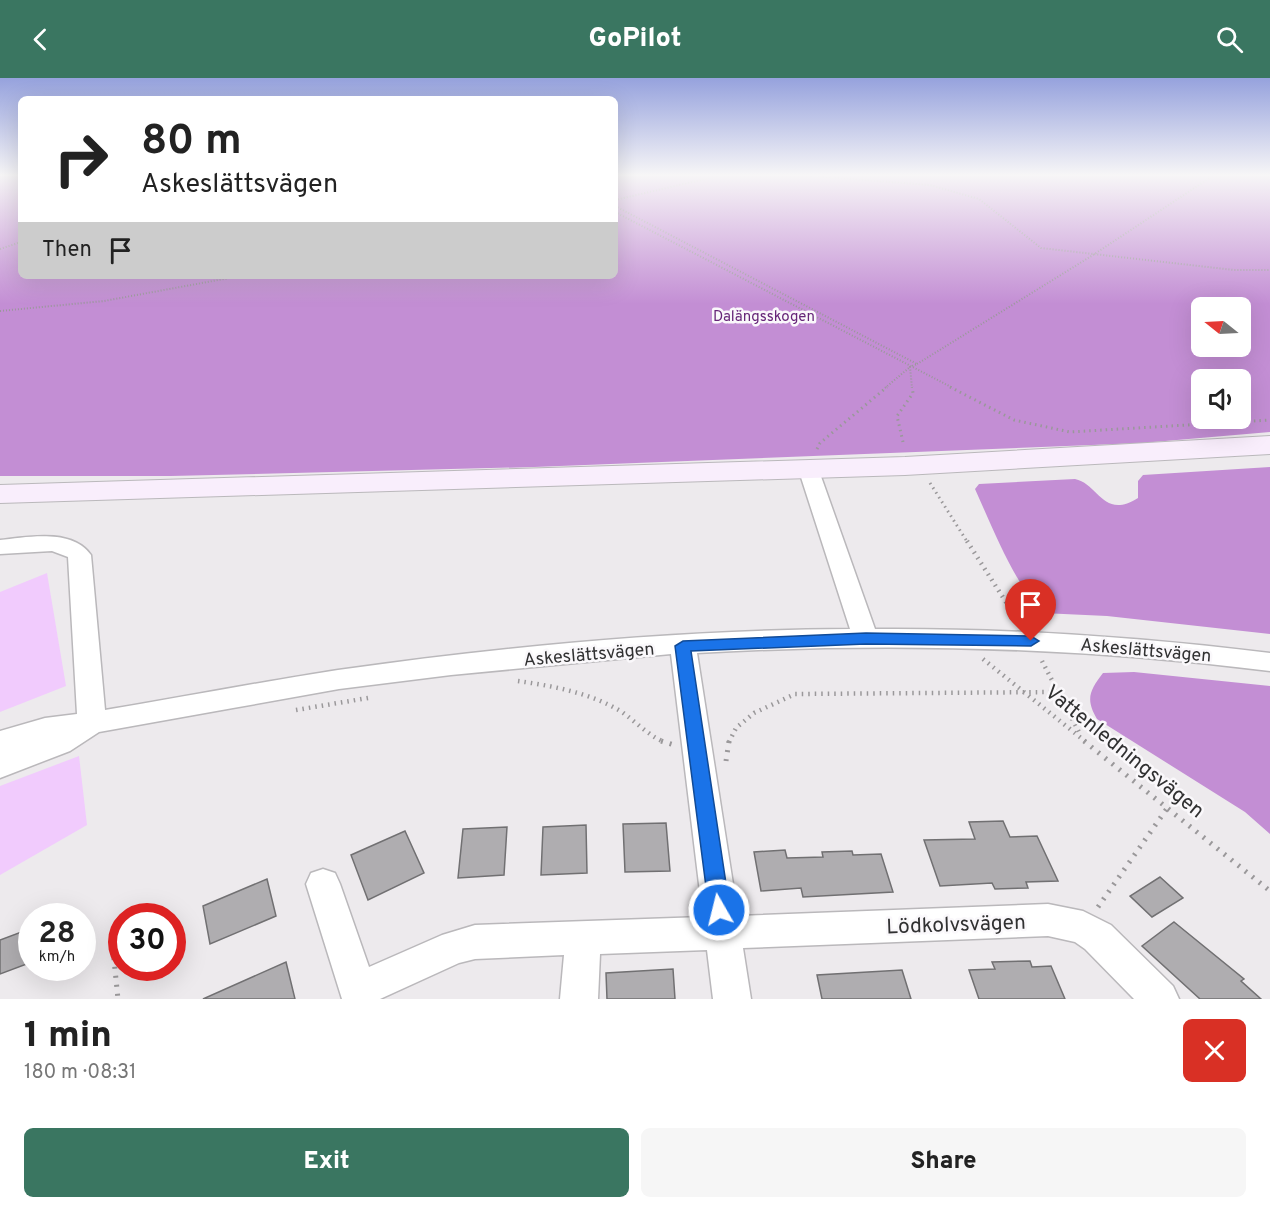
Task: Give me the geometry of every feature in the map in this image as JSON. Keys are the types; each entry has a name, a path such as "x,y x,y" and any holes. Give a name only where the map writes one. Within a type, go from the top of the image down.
{"main road":[{"path":"0,494 905,466 1270,444"}],"street":[{"path":"808,468 866,639"},
{"path":"0,547 60,546 73,549 79,555 92,723"},
{"name":"Askeslättsvägen","path":"0,743 27,732 61,725 92,723 371,675 592,652 683,646 866,639 1031,641 1270,662"},
{"path":"683,646 695,746 732,999"},
{"name":"Askeslättsvägen","path":"0,766 60,743 92,723"},
{"path":"323,884 360,994"},
{"name":"Lödkolvsvägen","path":"360,994 434,956 475,942 1048,920 1083,927 1098,937 1160,999"},
{"path":"579,999 583,937"}],"path":[{"path":"626,218 990,409 1043,429 1070,432 1125,431 1270,420"},
{"path":"638,218 917,364"},
{"path":"1003,218 1041,248 1234,270 1270,270"},
{"path":"808,468 820,443 910,367 1149,218"},
{"path":"0,249 18,243"},
{"path":"0,311 104,301 224,279"},
{"path":"903,442 896,424 897,413 913,393 910,367"},
{"path":"928,479 1031,641 1082,738"},
{"name":"Vattenledningsvägen","path":"957,639 1270,891"},
{"path":"511,680 544,684 617,709 662,744 726,748"},
{"path":"726,772 726,748 737,729 756,711 774,701 795,694 1058,692"},
{"path":"292,710 373,697"},
{"path":"1083,927 1168,807"},
{"path":"116,981 118,999"}],"shaded area":[{"path":"47,573 66,686 0,712 0,592"},
{"path":"79,756 87,825 0,875 0,786"}],"green space":[{"name":"Dalängsskogen","path":"0,218 18,218 18,279 618,279 618,218 1270,218 1270,432 1142,443 534,467 171,476 0,476"},
{"path":"1270,467 1270,634 1107,616 1042,613 1013,569 975,489 979,484 1075,479 1090,487 1102,499 1117,505 1126,504 1138,498 1138,481 1143,475"},
{"path":"1134,672 1270,686 1270,834 1245,812 1097,719 1090,700 1092,690 1103,673"}],"building":[{"path":"1003,821 1010,837 1037,836 1058,881 1026,882 1028,888 995,889 992,883 940,886 924,840 975,839 969,822"},
{"path":"666,823 670,871 625,872 623,824"},
{"path":"586,825 587,873 541,875 543,827"},
{"path":"507,827 504,875 458,878 463,829"},
{"path":"405,831 424,873 368,900 351,855"},
{"path":"785,850 787,858 823,857 822,852 852,851 853,855 881,854 893,892 803,897 801,888 761,891 754,852"},
{"path":"1160,877 1183,898 1152,917 1130,896"},
{"path":"267,879 276,916 210,944 203,906"},
{"path":"1174,922 1244,979 1241,981 1261,999 1200,999 1142,946"},
{"path":"18,933 18,967 0,974 0,940"},
{"path":"1030,961 1032,967 1051,966 1065,999 979,999 969,970 995,969 992,962"},
{"path":"286,962 295,999 203,999"},
{"path":"673,969 675,999 607,999 606,973"},
{"path":"902,970 911,999 822,999 817,975"}],"route":[{"path":"719,910 683,646 866,639 1031,641"}]}
